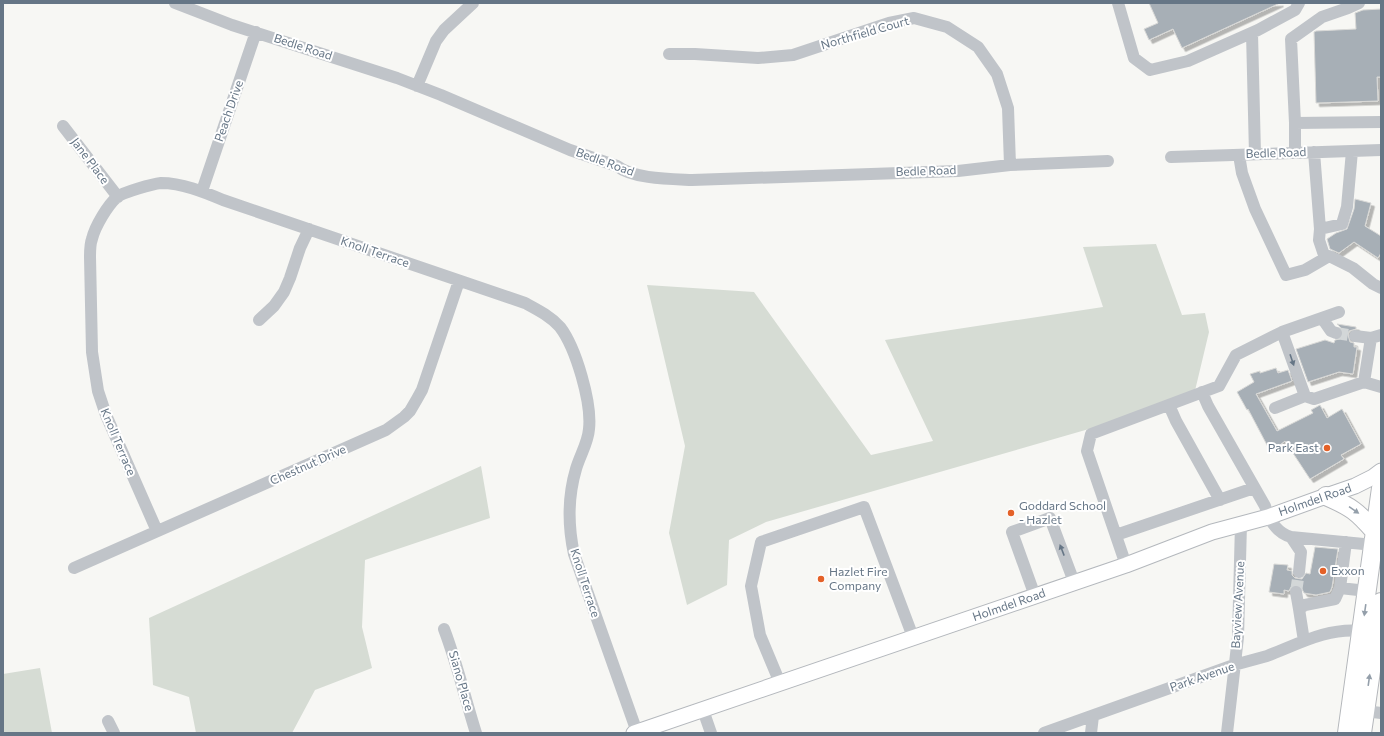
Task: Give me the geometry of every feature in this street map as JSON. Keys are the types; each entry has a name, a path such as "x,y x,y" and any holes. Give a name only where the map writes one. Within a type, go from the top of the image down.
{"highway":[{"path":"1362,733 1373,712 1377,606 1375,538 1381,488"},
{"path":"1326,496 1344,504 1360,514 1375,538"},
{"path":"1348,733 1362,631 1377,606"}],"main road":[{"name":"Holmdel Road","path":"635,732 1126,565 1212,532 1268,516 1355,486 1381,471"}],"street":[{"name":"Bedle Road","path":"175,3 232,25 389,75 441,95 570,150 617,166 623,170 661,178 692,180 958,171 1010,165 1108,161"},
{"path":"417,86 436,41 444,30 473,3"},
{"path":"1118,3 1134,58 1150,70 1188,61 1252,33 1294,10 1299,3"},
{"path":"1295,153 1291,39 1322,17 1359,3"},
{"name":"Northfield Court","path":"669,54 758,58 793,55 889,24 914,18 947,27 978,47 997,74 1008,108 1010,165"},
{"name":"Peach Drive","path":"202,191 256,32"},
{"path":"1252,33 1255,154"},
{"path":"1295,123 1381,122"},
{"name":"Jane Place","path":"63,126 118,197"},
{"name":"Bedle Road","path":"1171,157 1381,150"},
{"path":"1320,229 1342,224 1347,207 1352,151"},
{"path":"1314,152 1320,229 1319,240 1325,258"},
{"path":"1239,155 1242,173 1255,209 1286,274 1305,270 1329,256 1353,268 1373,284 1381,288"},
{"name":"Knoll Terrace","path":"157,531 106,415 98,391 94,369 90,257 91,240 103,215 118,197 147,185 161,183 179,185 202,191 223,200 525,303 540,310 550,318 560,328 568,340 573,351 587,398 590,419 587,440 576,468 572,487 570,520 572,542 574,554 635,732"},
{"path":"259,320 274,306 284,292 300,248 309,229"},
{"name":"Chestnut Drive","path":"74,568 386,430 404,417 410,411 422,390 459,281"},
{"path":"1126,565 1087,452 1091,434 1220,386 1236,355 1282,332 1339,312"},
{"path":"1322,318 1331,331 1336,333"},
{"path":"1282,332 1304,396"},
{"path":"1355,336 1376,337 1364,382"},
{"path":"1275,408 1304,396 1314,399 1364,382 1381,387"},
{"path":"1202,392 1208,406 1265,506 1268,516 1283,535 1346,542 1375,538"},
{"path":"1169,405 1176,421 1220,500"},
{"path":"1116,535 1254,488"},
{"path":"780,683 760,635 751,586 761,542 864,507 913,637"},
{"path":"1035,596 1012,532 1050,518 1074,582"},
{"name":"Bayview Avenue","path":"1227,733 1238,637 1241,524"},
{"path":"1291,537 1301,552 1299,572"},
{"path":"1299,609 1305,605 1335,599 1340,588 1346,542"},
{"path":"1340,588 1377,606"},
{"path":"1296,592 1304,641"},
{"name":"Siano Place","path":"444,629 455,658 476,733"},
{"name":"Park Avenue","path":"1044,733 1234,665 1266,656 1304,641 1339,631 1362,631"},
{"path":"703,710 711,733"},
{"path":"1091,733 1093,716"},
{"path":"108,721 114,733"}],"shaded area":[{"path":"1156,244 1182,315 1205,313 1209,332 1193,399 766,522 729,540 727,585 687,605 669,533 685,446 647,285 754,292 871,455 933,441 885,340 1103,307 1083,247"},
{"path":"481,466 490,518 365,560 362,627 372,668 315,690 292,733 196,733 189,697 153,685 149,618"},
{"path":"40,668 52,733 3,733 3,674"}],"building":[{"path":"1149,3 1280,3 1182,48 1173,29 1149,40 1144,29 1158,23"},
{"path":"1381,9 1381,77 1377,77 1378,101 1316,103 1314,32 1356,29 1355,13 1363,10"},
{"path":"1355,199 1371,203 1365,226 1381,236 1381,253 1378,258 1354,242 1339,253 1330,249 1327,239 1336,233 1347,229 1354,209"},
{"path":"1337,324 1356,327 1356,329 1349,331 1348,335 1350,342 1354,343 1354,347 1357,347 1353,374 1339,372 1308,382 1296,349 1325,340 1334,343 1335,340 1340,339 1343,335 1342,329"},
{"path":"1276,368 1278,373 1288,370 1292,381 1256,394 1277,431 1313,413 1311,410 1320,405 1327,418 1342,409 1361,444 1341,455 1344,459 1310,479 1285,441 1276,448 1272,443 1268,447 1248,409 1247,410 1237,392 1254,382 1250,374 1260,371 1260,373"},
{"name":"Exxon","path":"1315,547 1338,549 1330,592 1316,595 1304,593 1301,587 1295,585 1291,587 1289,591 1284,590 1284,594 1269,592 1274,564 1288,565 1287,570 1292,571 1292,575 1295,578 1302,579 1306,573 1310,574"}],"tunnel":[{"path":"1336,333 1355,336"},
{"path":"1296,592 1299,572"}],"place":[{"name":"Park East","path":"1327,448"},
{"name":"Goddard School - Hazlet","path":"1011,513"},
{"name":"Exxon","path":"1323,571"},
{"name":"Hazlet Fire Company","path":"821,579"}]}
